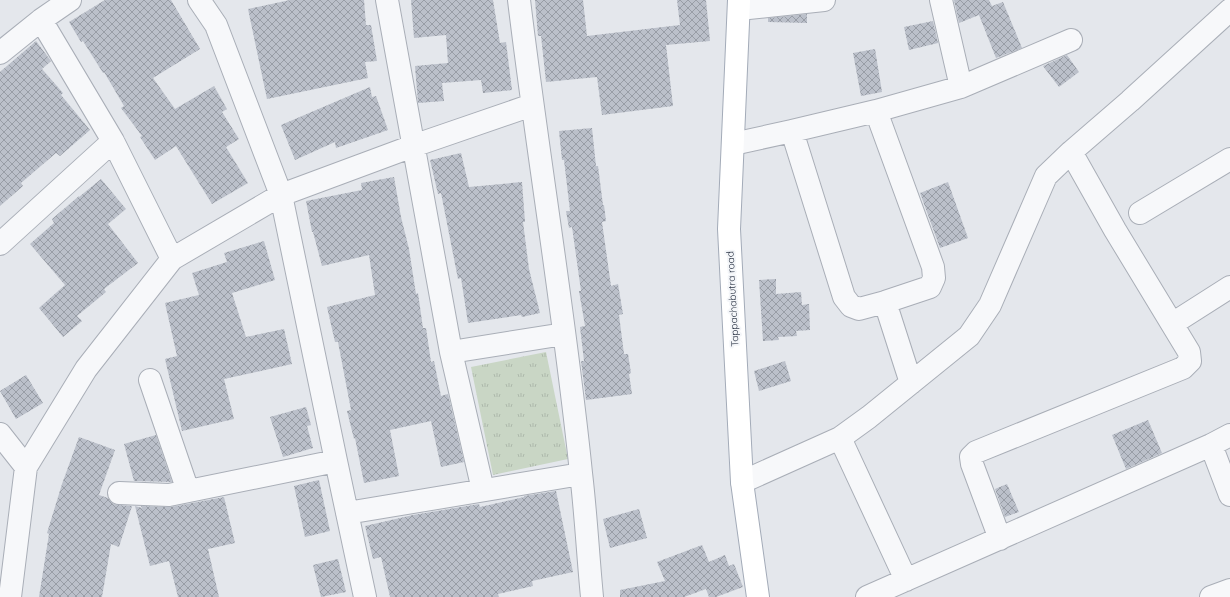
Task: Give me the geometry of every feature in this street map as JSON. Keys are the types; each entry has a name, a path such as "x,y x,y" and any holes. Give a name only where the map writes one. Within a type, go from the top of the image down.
{"main road":[{"name":"Tappachabutra road","path":"739,5 729,228 742,482 758,597"}],"street":[{"path":"0,53 41,20 70,0"},
{"path":"199,0 216,24 282,195 347,514 362,596"},
{"path":"387,0 451,352 484,490"},
{"path":"519,0 582,474 592,597"},
{"path":"739,5 824,0"},
{"path":"941,0 960,87"},
{"path":"742,482 840,438 869,417 969,336 990,305 1046,176 1230,10"},
{"path":"41,20 113,141 172,259"},
{"path":"733,144 876,111 960,87 1071,40"},
{"path":"10,597 26,466 86,369 172,259 282,195 413,146 532,105"},
{"path":"792,131 844,297 851,306 859,309 930,287 934,278 933,267 876,111"},
{"path":"0,244 113,141"},
{"path":"1000,539 972,464 971,457 976,452 1183,368 1190,361 1189,352 1115,230 1071,152"},
{"path":"1140,213 1230,159"},
{"path":"1172,324 1230,287"},
{"path":"885,302 911,383"},
{"path":"451,352 564,334"},
{"path":"150,380 188,492"},
{"path":"0,434 26,466"},
{"path":"867,597 1211,445 1230,435"},
{"path":"840,438 906,580"},
{"path":"1211,445 1230,495"},
{"path":"119,493 169,495 336,461"},
{"path":"347,514 582,474"},
{"path":"1211,597 1230,590"}],"green space":[{"path":"546,352 568,459 493,475 471,367"}],"building":[{"path":"105,0 171,0 200,49 153,78 175,109 214,86 227,109 222,112 239,139 226,147 248,183 212,204 176,146 155,160 140,137 142,136 121,108 124,106 104,72 103,73 83,41 81,42 69,22"},
{"path":"290,0 364,0 366,25 371,25 377,61 365,62 368,78 267,99 248,9"},
{"path":"411,0 493,0 500,43 506,42 512,90 483,93 481,80 442,83 444,101 418,103 415,66 448,63 446,35 414,38"},
{"path":"535,0 583,0 587,36 680,25 677,0 706,0 710,41 666,45 673,106 602,115 597,77 546,82 541,36 538,36"},
{"path":"954,0 989,0 992,6 1003,2 1022,48 996,58 979,15 959,23"},
{"path":"807,14 807,23 768,22 768,18"},
{"path":"933,21 938,43 909,50 904,27"},
{"path":"36,41 51,61 42,69 63,93 61,95 90,130 60,156 56,153 21,183 23,186 0,206 0,72"},
{"path":"875,49 882,92 861,96 853,53"},
{"path":"1067,55 1079,72 1059,87 1043,66"},
{"path":"370,87 372,97 376,96 388,130 336,148 335,142 295,160 281,125"},
{"path":"592,128 596,166 598,166 606,221 602,222 611,286 618,284 623,314 619,315 624,354 628,354 632,394 586,400 581,361 584,361 580,327 585,326 579,291 581,291 572,227 569,228 566,211 570,211 559,131"},
{"path":"461,153 469,187 522,182 525,222 523,222 529,269 540,313 522,317 521,315 468,323 461,278 458,279 441,193 438,194 430,160"},
{"path":"394,177 401,217 409,249 416,294 418,293 423,328 426,328 431,362 434,361 441,396 448,394 464,462 441,467 431,421 390,430 399,476 364,483 355,438 354,439 347,411 351,410 338,342 335,342 327,307 375,295 369,255 322,266 312,232 306,201 362,190 361,183"},
{"path":"101,179 126,209 108,224 138,263 104,289 106,292 77,316 82,321 63,337 39,308 65,285 30,244 54,223 52,219"},
{"path":"948,182 968,238 940,248 920,193"},
{"path":"264,241 275,280 232,293 246,337 284,329 292,364 224,379 234,419 182,431 165,359 177,356 165,303 199,295 192,273 227,262 224,253"},
{"path":"776,279 776,294 801,292 802,305 809,304 810,330 796,331 797,336 778,337 779,340 763,341 759,280"},
{"path":"785,361 791,381 759,391 754,371"},
{"path":"26,375 43,403 16,419 0,391"},
{"path":"306,407 311,425 307,426 313,448 283,457 270,417"},
{"path":"1148,420 1162,453 1126,469 1112,435"},
{"path":"156,435 172,482 134,481 124,444"},
{"path":"79,437 115,450 99,495 108,498 113,504 132,506 119,547 111,544 102,597 39,597 49,534 47,533 62,484"},
{"path":"319,480 330,531 305,537 294,486"},
{"path":"1007,484 1019,512 1005,517 995,489"},
{"path":"556,491 573,572 532,581 533,586 498,594 499,597 390,597 381,557 373,559 365,526 413,515 479,504 480,507 524,496"},
{"path":"224,497 235,543 208,549 219,597 178,597 169,561 150,566 135,506 142,508 141,506 171,507"},
{"path":"639,509 647,538 610,548 603,519"},
{"path":"702,545 709,562 725,555 729,566 734,564 743,587 716,597 709,597 706,589 684,597 620,597 620,590 665,581 657,562"},
{"path":"338,559 346,592 321,597 313,565"}]}
